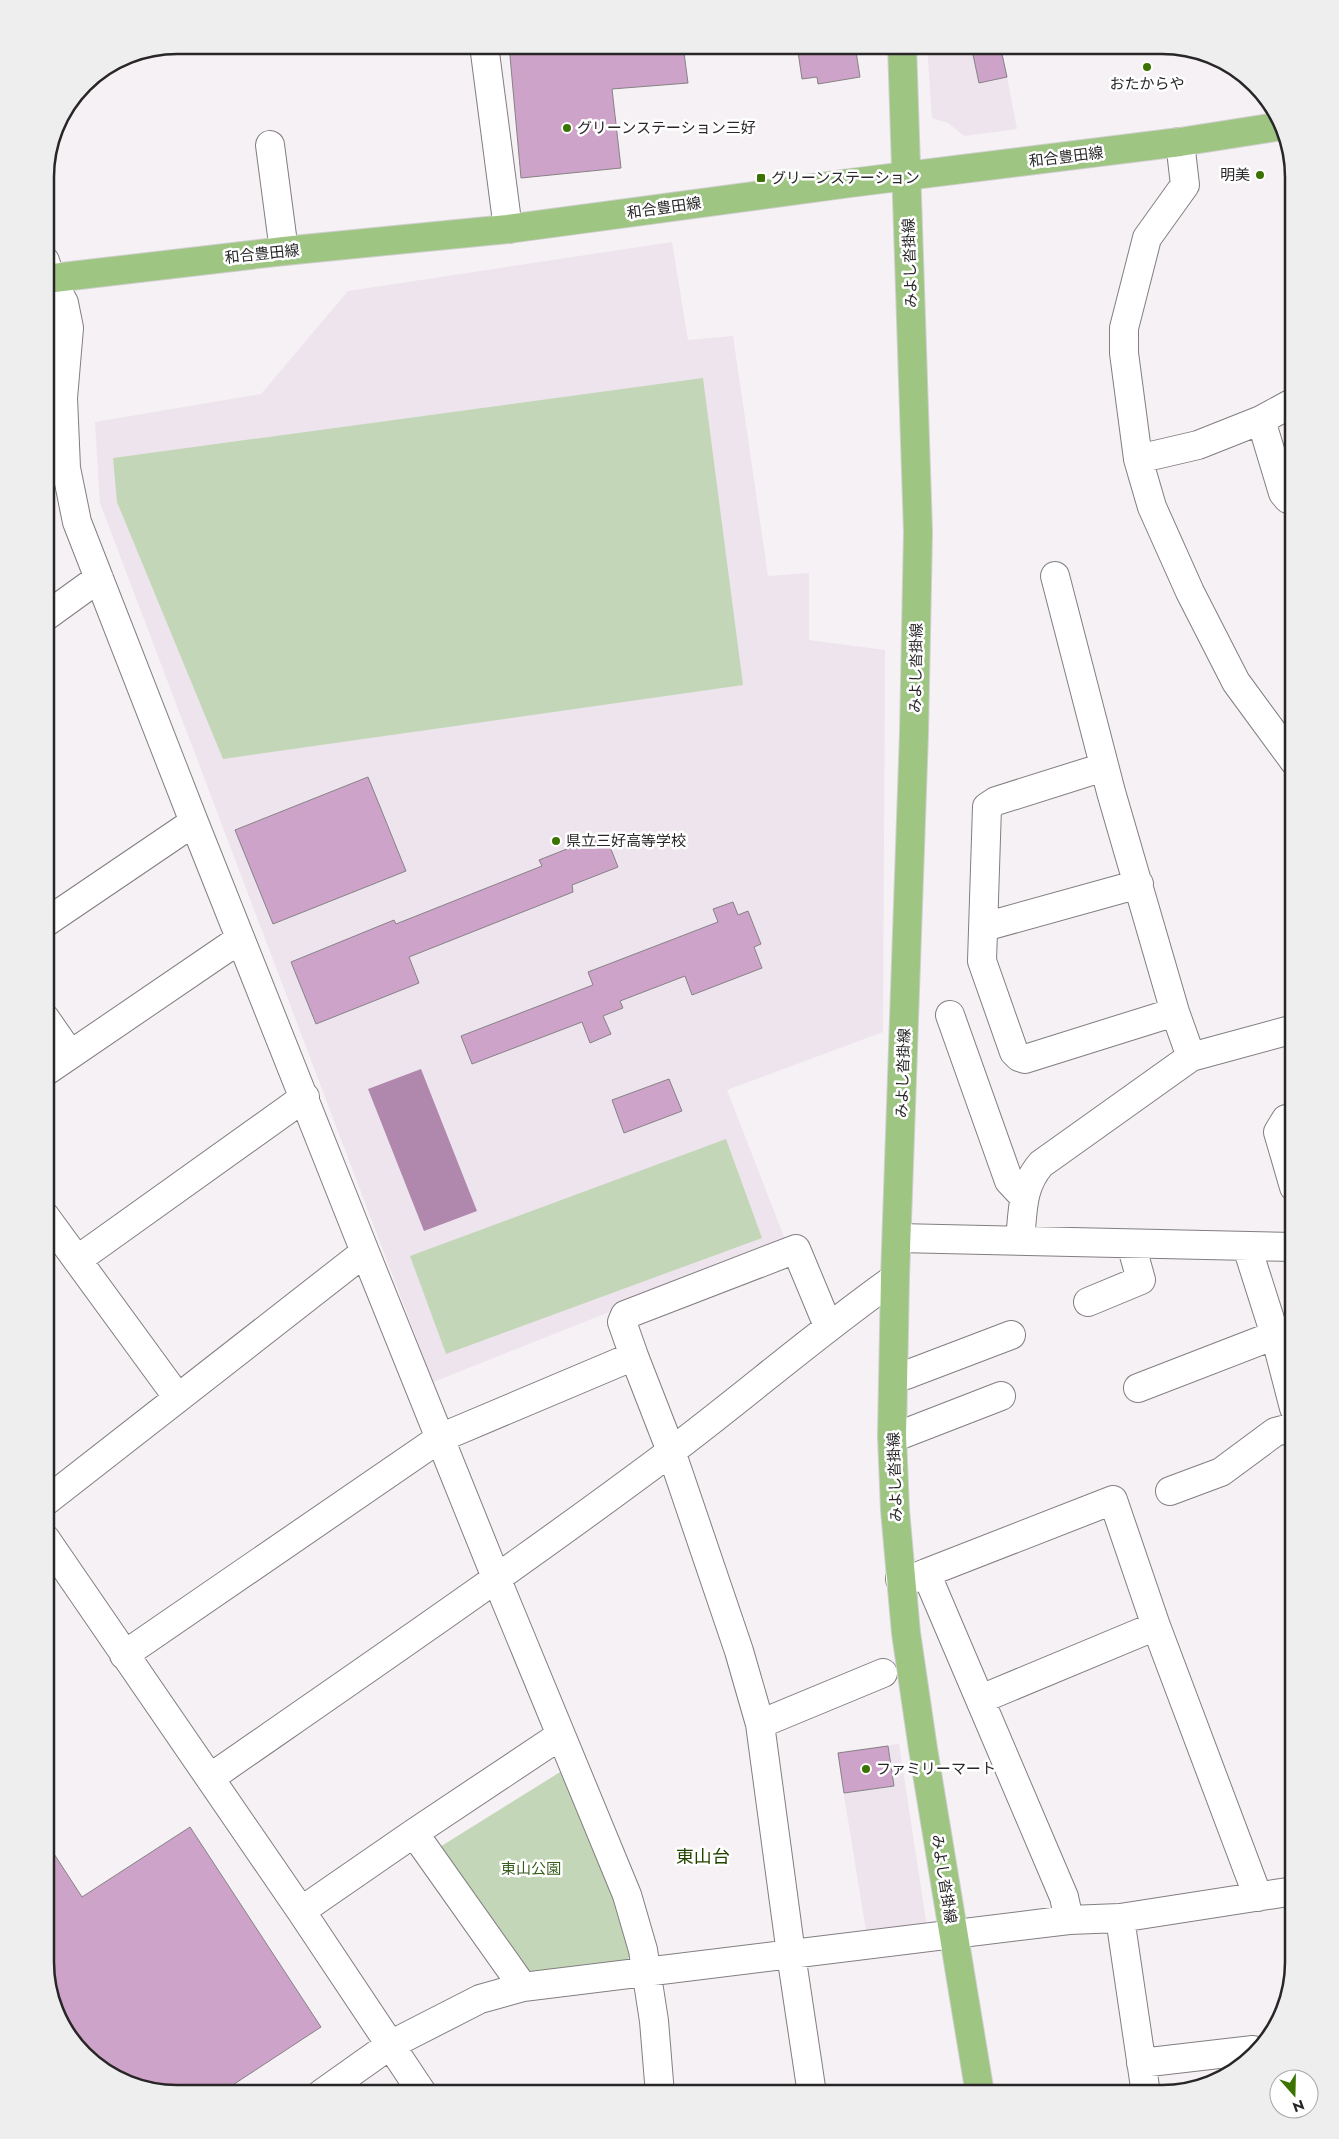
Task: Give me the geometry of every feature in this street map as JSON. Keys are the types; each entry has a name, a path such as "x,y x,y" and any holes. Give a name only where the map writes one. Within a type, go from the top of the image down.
{"main road":[{"name":"みよし沓掛線","path":"902,54 918,532 914,733 898,1238 895,1278 892,1436 900,1579 922,1740 978,2085"},
{"name":"和合豊田線","path":"54,272 508,229 1180,142 1275,127"}],"street":[{"path":"485,54 508,229"},
{"path":"1180,142 1185,185 1147,238 1124,328 1124,353 1138,459 1156,515 1190,592 1236,682 1285,749"},
{"path":"270,145 284,251"},
{"path":"54,285 64,302 69,328 63,398 66,468 77,522 365,1252 497,1580 627,1895 642,1945 647,1972 654,2021 659,2085"},
{"path":"1138,459 1198,445 1261,420 1285,407"},
{"path":"1261,420 1285,495"},
{"path":"1055,576 1104,768 1175,1012 1191,1057"},
{"path":"54,610 99,578"},
{"path":"1104,768 996,800 987,807 982,961 1014,1052 1019,1057 1025,1059 1175,1012"},
{"path":"54,917 194,822"},
{"path":"984,927 1139,884"},
{"path":"54,1066 240,939"},
{"path":"950,1015 1008,1181 1024,1197"},
{"path":"54,1031 70,1054"},
{"path":"1020,1241 1024,1197 1031,1175 1041,1164 1191,1057 1285,1031"},
{"path":"76,1260 305,1097"},
{"path":"1285,1121 1278,1132 1285,1156"},
{"path":"54,1229 178,1398"},
{"path":"898,1238 1285,1248"},
{"path":"1088,1302 1141,1280 1131,1244"},
{"path":"1247,1247 1285,1373"},
{"path":"811,2085 760,1724 739,1651 671,1451 622,1322 625,1315 796,1249 828,1326"},
{"path":"54,1495 365,1252"},
{"path":"210,1778 497,1580 671,1451 828,1326 895,1278"},
{"path":"894,1373 906,1375 1012,1335"},
{"path":"1138,1388 1275,1335"},
{"path":"124,1655 440,1438 634,1356"},
{"path":"892,1436 903,1434 1001,1396"},
{"path":"1170,1491 1221,1472 1275,1432 1285,1429"},
{"path":"900,1579 914,1578 1114,1500 1156,1626 1258,1897"},
{"path":"54,1551 301,1911 417,2085"},
{"path":"926,1573 1064,1897 1069,1920"},
{"path":"981,1699 1156,1626"},
{"path":"760,1724 883,1673"},
{"path":"301,1911 561,1735"},
{"path":"414,1833 522,1987"},
{"path":"334,2085 390,2045 480,2000 522,1987 1069,1920 1120,1918 1285,1892"},
{"path":"1120,1918 1145,2085"},
{"path":"1141,2063 1247,2051"}],"shaded area":[{"path":"928,54 1003,54 1017,129 964,136 948,123 932,118"},
{"name":"県立三好高等学校","path":"672,242 688,340 733,336 768,576 809,573 809,640 885,650 883,1032 727,1090 786,1242 433,1382 100,503 95,422 261,394 348,291"},
{"path":"421,1069 477,1211 424,1231 368,1089"},
{"path":"899,1744 927,1927 867,1937 837,1752"}],"green space":[{"path":"703,378 743,685 223,759 117,502 113,458"},
{"path":"726,1139 762,1238 446,1354 410,1256"},
{"name":"東山公園","path":"565,1769 633,1951 622,1968 535,1980 435,1850"}],"building":[{"name":"グリーンステーション三好","path":"510,54 684,54 688,83 612,89 621,168 521,178"},
{"path":"798,54 856,54 860,77 818,84 817,77 802,79"},
{"path":"973,54 1002,54 1007,77 979,83"},
{"path":"368,777 406,871 273,924 235,830"},
{"path":"605,834 618,867 572,885 573,892 409,957 419,983 316,1024 291,962 394,920 396,924 542,866 539,860"},
{"path":"733,902 738,915 748,911 761,944 754,947 762,968 692,995 685,976 620,1001 623,1008 603,1016 611,1034 590,1043 582,1022 472,1064 461,1036 593,985 588,972 718,922 713,909"},
{"path":"669,1079 682,1111 624,1133 612,1100"},
{"name":"ファミリーマート","path":"888,1746 894,1786 844,1793 838,1753"},
{"path":"190,1827 321,2027 233,2085 169,2085 137,2079 122,2073 96,2055 84,2043 66,2017 58,1994 54,1962 54,1854 82,1897"}],"place":[{"name":"おたからや","path":"1147,67"},
{"name":"グリーンステーション三好","path":"567,128"},
{"name":"明美","path":"1260,175"},
{"name":"グリーンステーション","path":"761,178"},
{"name":"県立三好高等学校","path":"556,841"},
{"name":"ファミリーマート","path":"866,1769"}],"district":[{"name":"東山台","path":"703,1857"}]}
